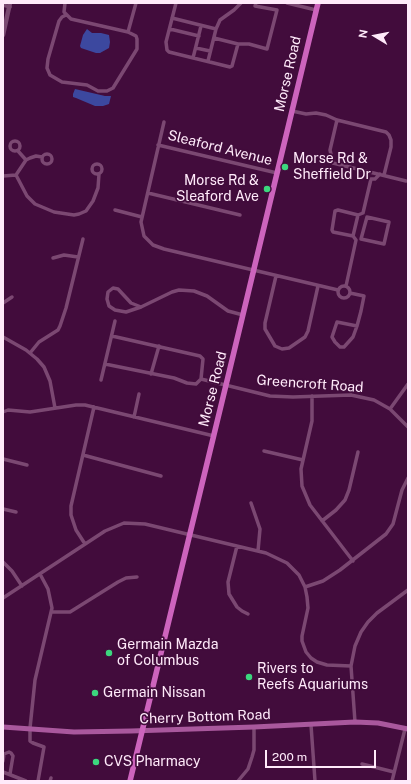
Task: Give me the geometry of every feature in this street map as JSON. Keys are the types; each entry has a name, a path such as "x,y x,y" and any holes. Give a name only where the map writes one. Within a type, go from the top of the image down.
{"main road":[{"name":"Morse Road","path":"130,781 318,3"},
{"name":"Cherry Bottom Road","path":"3,727 74,732 311,725 355,722 378,723 406,729"}],"street":[{"path":"64,3 64,12 71,18 128,32 136,36 137,45 135,53 114,88 110,90 98,90 87,85 62,82 54,78 48,72 48,59 59,21 66,15"},
{"path":"128,32 136,3"},
{"path":"176,3 166,42 166,48 169,52 232,67 238,44"},
{"path":"208,61 216,29 220,20 241,3"},
{"path":"214,38 238,44 249,44 267,49 276,10 255,6 256,3"},
{"path":"287,3 316,10"},
{"path":"3,5 10,5 3,35"},
{"path":"172,18 216,29"},
{"path":"194,58 201,26"},
{"path":"170,29 199,36"},
{"path":"196,48 210,51"},
{"path":"292,111 306,114 326,115 337,120 382,131 389,135 391,147 382,175 371,179"},
{"path":"337,120 330,150 333,163 406,181"},
{"path":"164,122 141,222 144,236 153,245 164,249 338,290"},
{"name":"Sleaford Avenue","path":"158,144 277,173"},
{"path":"18,151 26,160"},
{"path":"16,175 26,160 36,156 42,157"},
{"path":"366,172 368,178 371,179"},
{"path":"16,175 27,196 35,204 54,212 74,215 86,211 93,201 98,188 99,174"},
{"path":"3,176 16,175"},
{"path":"363,213 371,179"},
{"path":"148,193 240,216"},
{"path":"115,210 142,217"},
{"path":"346,286 356,240 353,236 333,232 335,211 338,210 358,215 363,213"},
{"path":"356,240 362,238 384,244 389,222 367,217 363,213"},
{"path":"353,236 358,215"},
{"path":"362,238 367,217"},
{"path":"30,354 40,342 58,330 60,326 65,313 83,239"},
{"path":"52,258 64,255 78,257"},
{"path":"276,276 265,323 265,329 275,346 282,349 289,348 305,337 308,331 318,286"},
{"path":"338,290 342,286 346,286"},
{"path":"346,286 350,290 350,293"},
{"path":"141,307 128,301 118,289 113,288 108,292 107,299 109,306 115,310 126,312 141,307 172,292 183,290 194,291 208,296 228,312 243,316"},
{"path":"338,290 339,296 343,298 347,298 350,293"},
{"path":"350,293 364,296 357,326 353,337 344,347 340,347 333,340 332,337 337,322 357,326"},
{"path":"3,303 12,297"},
{"path":"101,380 115,321"},
{"path":"105,364 174,378 186,383 196,384 201,379 203,362 202,357 112,336"},
{"path":"3,337 37,359 44,367 50,381 55,408"},
{"path":"151,374 159,346"},
{"name":"Greencroft Road","path":"201,379 270,396 351,395 374,400 390,409 408,427"},
{"path":"390,409 408,384"},
{"path":"134,417 139,394"},
{"path":"312,396 312,420 301,472 302,488 310,505 353,561"},
{"path":"4,411 30,412 76,405 94,407 214,436"},
{"path":"85,544 76,530 71,515 71,506 94,407"},
{"path":"264,451 303,460"},
{"path":"322,521 336,510 345,500 349,490 358,452"},
{"path":"83,456 161,476"},
{"path":"3,459 27,465"},
{"path":"305,588 324,581 353,561 390,530 402,490 408,478"},
{"path":"251,503 260,529 258,551"},
{"path":"3,509 16,512"},
{"path":"3,598 105,531 124,523 145,524 258,551 287,563 299,575 307,597 308,608 302,636 306,652 310,658 327,665 351,666"},
{"path":"237,546 228,582 229,594 237,607 248,614"},
{"path":"3,562 12,571 22,586"},
{"path":"38,781 44,747 33,744 30,741 30,729 35,680 51,612 48,589 40,574"},
{"path":"51,612 70,612 118,582 126,578 137,577"},
{"path":"355,722 351,666 355,646 361,632 377,613 408,590"},
{"path":"311,725 315,781"},
{"path":"238,781 248,769 252,757 254,750 254,727"},
{"path":"392,781 406,729"},
{"path":"3,761 4,754 9,752 11,753 13,756 10,774"},
{"path":"362,764 394,772"},
{"path":"3,772 26,781"}],"shaded area":[{"path":"87,29 92,33 109,35 109,48 100,53 96,53 81,48 80,46 83,35"},
{"path":"75,89 111,96 109,104 95,106 73,97"}],"place":[{"name":"Morse Rd & Sheffield Dr","path":"285,167"},
{"name":"Morse Rd & Sleaford Ave","path":"267,189"},
{"name":"Germain Mazda of Columbus","path":"109,653"},
{"name":"Rivers to Reefs Aquariums","path":"249,677"},
{"name":"Germain Nissan","path":"95,693"},
{"name":"CVS Pharmacy","path":"96,762"}]}
